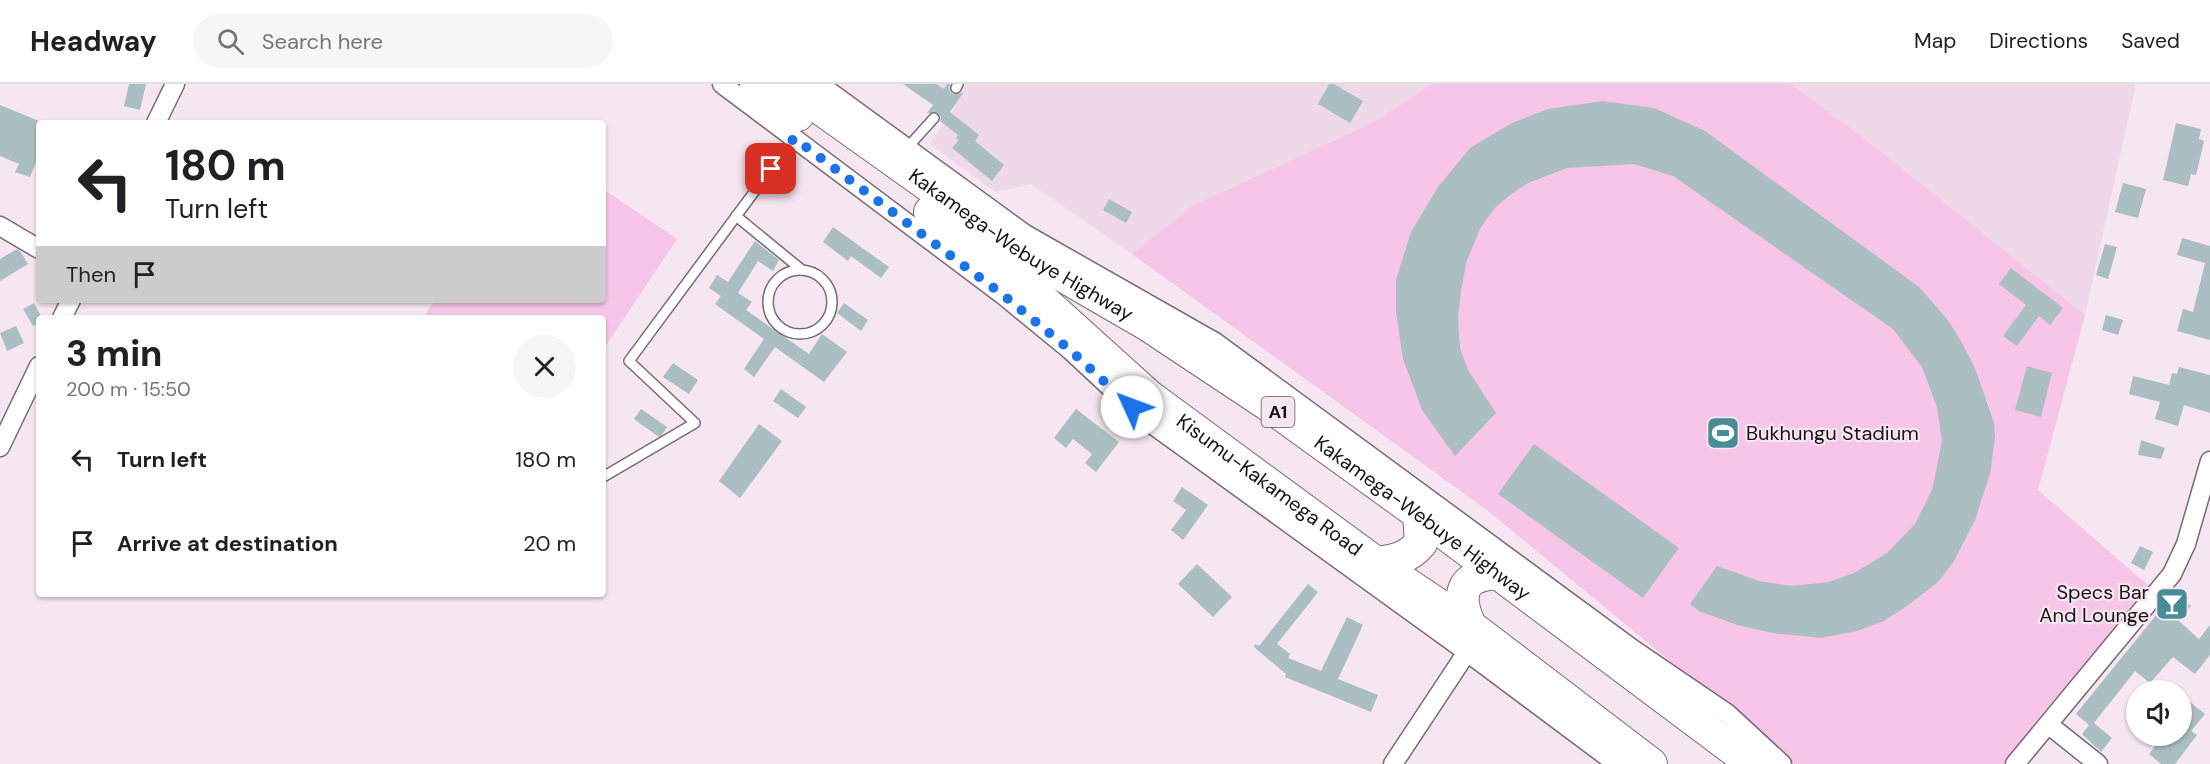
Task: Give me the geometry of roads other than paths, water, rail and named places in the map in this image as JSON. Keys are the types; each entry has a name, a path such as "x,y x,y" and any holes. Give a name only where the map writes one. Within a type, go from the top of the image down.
{"highway":[{"name":"Kisumu-Kakamega Road","path":"756,84 1026,285 1150,397 1376,563 1469,639 1651,764"},
{"name":"Kakamega-Webuye Highway","path":"786,84 1022,252 1181,346 1267,404 1419,514 1753,764"},
{"path":"1376,563 1396,560 1414,552 1420,543 1419,514"},
{"path":"1469,639 1463,606 1463,590 1471,580 1482,574 1496,573"}],"street":[{"path":"157,120 175,84"},
{"path":"722,84 1003,295 1070,350 1160,430 1469,639 1617,764"},
{"path":"819,84 1025,234 1215,342 1615,636 1728,714 1782,764"},
{"path":"0,226 36,247"},
{"path":"1165,314 1181,346"},
{"path":"0,447 36,372"},
{"path":"1122,372 1132,407"},
{"path":"2015,764 2172,574 2186,544 2210,461"},
{"path":"1393,764 1469,639"},
{"path":"2049,725 2098,764"}],"lane":[{"path":"907,148 934,118"},
{"path":"606,475 695,423 629,361 794,138"},
{"path":"736,216 802,270 818,275 824,280 831,294 831,310 823,325 809,333 801,334 779,327 768,305 770,289 780,276 786,272 802,270"}],"place":[{"name":"Bukhungu Stadium","path":"1723,433"},
{"name":"Specs Bar And Lounge","path":"2172,604"}]}
